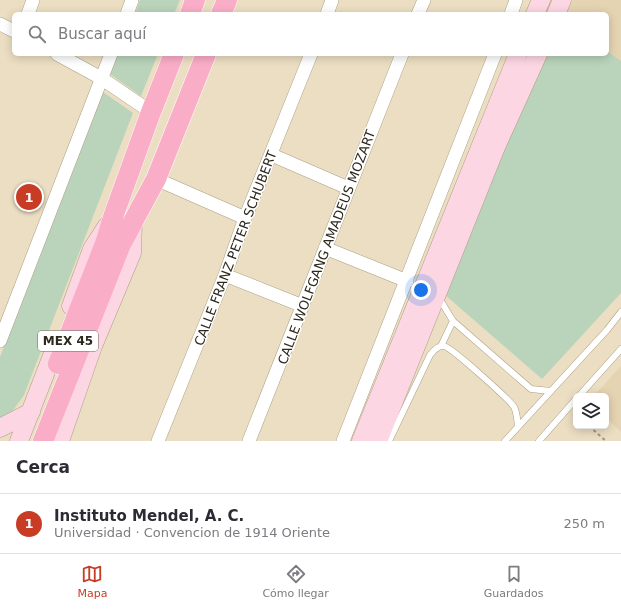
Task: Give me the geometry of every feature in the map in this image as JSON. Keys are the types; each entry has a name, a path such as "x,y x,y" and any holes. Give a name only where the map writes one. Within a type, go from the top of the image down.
{"main road":[{"path":"191,12 195,0"},
{"path":"222,12 227,0"},
{"name":"MEX 45","path":"43,441 114,243 113,217 173,56"},
{"name":"MEX 45","path":"29,441 114,243 133,221 156,179 205,56"}],"street":[{"path":"29,12 33,0"},
{"path":"128,12 132,0"},
{"path":"328,12 332,0"},
{"path":"419,12 424,0"},
{"path":"512,12 516,0"},
{"path":"536,12 540,0"},
{"path":"557,12 562,0"},
{"path":"0,24 12,30"},
{"path":"61,56 101,78 151,112"},
{"path":"0,341 110,56"},
{"name":"CALLE FRANZ PETER SCHUBERT","path":"158,441 225,275 245,218 310,56"},
{"name":"CALLE WOLFGANG AMADEUS MOZART","path":"249,441 401,56"},
{"path":"342,441 407,281 494,56"},
{"path":"361,441 517,56"},
{"path":"378,441 496,147 537,56"},
{"path":"272,154 348,188"},
{"path":"156,179 245,218"},
{"path":"0,434 18,441 31,412 92,249 113,217"},
{"path":"64,437 93,346 132,253 133,221"},
{"path":"325,248 407,281"},
{"path":"225,275 303,306"},
{"path":"0,428 31,412"}],"lane":[{"path":"437,295 453,321 531,389 551,390"},
{"path":"505,441 607,330 621,312"},
{"path":"388,441 390,440 430,355 440,346 453,321"},
{"path":"440,346 446,346 467,363 514,407 518,426"},
{"path":"582,393 621,349"},
{"path":"539,441 573,402"}],"path":[{"path":"592,429 606,441"}],"shaded area":[{"path":"573,0 621,0 621,61 609,52 609,12 567,12"},
{"path":"621,366 621,432 609,421 609,393 597,393"}],"green space":[{"path":"140,0 180,0 175,12 136,12"},
{"path":"609,52 621,61 621,293 542,379 444,294 513,121 546,56 609,56"},
{"path":"117,56 157,56 141,96 110,74"},
{"path":"103,92 133,113 24,395 11,413 0,419 0,357"}],"place":[{"name":"Instituto Mendel, A. C.","path":"29,197"}]}
